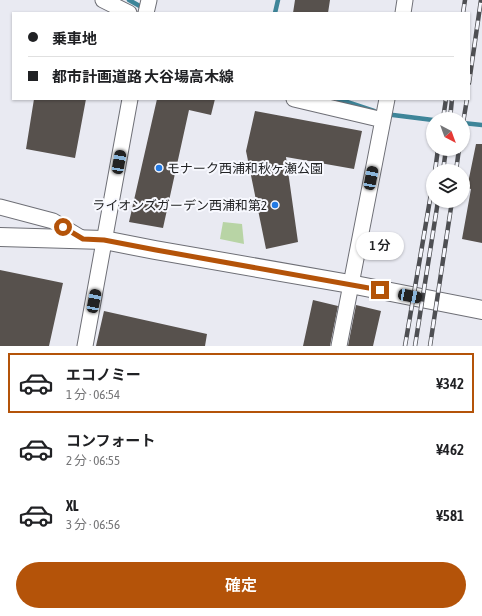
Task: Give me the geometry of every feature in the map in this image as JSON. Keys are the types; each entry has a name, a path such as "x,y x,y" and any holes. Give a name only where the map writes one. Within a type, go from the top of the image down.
{"street":[{"path":"103,0 127,12"},
{"path":"146,12 149,0"},
{"path":"402,12 405,0"},
{"path":"85,346 130,100"},
{"path":"298,100 383,120"},
{"path":"339,346 387,100"},
{"path":"0,207 53,221 83,239"},
{"path":"0,237 104,240 350,284 482,310"}],"green space":[{"path":"223,222 242,224 244,244 220,239"}],"building":[{"path":"295,0 330,0 328,12 293,12"},
{"path":"34,100 86,100 75,158 26,149"},
{"name":"モナーク西浦和秋ヶ瀬公園","path":"157,100 215,100 211,115 189,110 163,228 129,222"},
{"name":"ライオンズガーデン西浦和第2","path":"255,111 362,131 354,169 286,157 298,242 266,249 246,151"},
{"path":"476,144 482,144 482,243 462,239 468,208 470,208 470,173"},
{"path":"0,270 63,283 49,346 0,346"},
{"path":"313,300 338,306 330,346 303,346"},
{"path":"356,305 381,311 373,346 348,346"},
{"path":"104,311 207,334 205,346 96,346"}],"waterway":[{"path":"129,0 145,9"},
{"path":"275,12 278,0"},
{"path":"341,100 374,111"},
{"path":"385,114 426,119"},
{"path":"470,124 482,125"}],"railway":[{"path":"463,12 465,0"},
{"path":"470,76 481,0"},
{"path":"444,112 446,100"},
{"path":"451,112 452,100"},
{"path":"465,112 467,100"},
{"path":"436,164 437,156"},
{"path":"444,164 445,156"},
{"path":"457,164 458,156"},
{"path":"405,346 429,208"},
{"path":"415,346 437,208"},
{"path":"430,346 451,208"}],"place":[{"name":"モナーク西浦和秋ヶ瀬公園","path":"159,168"},
{"name":"ライオンズガーデン西浦和第2","path":"275,205"}],"route":[{"path":"63,227 83,239 104,240 380,290"}]}
